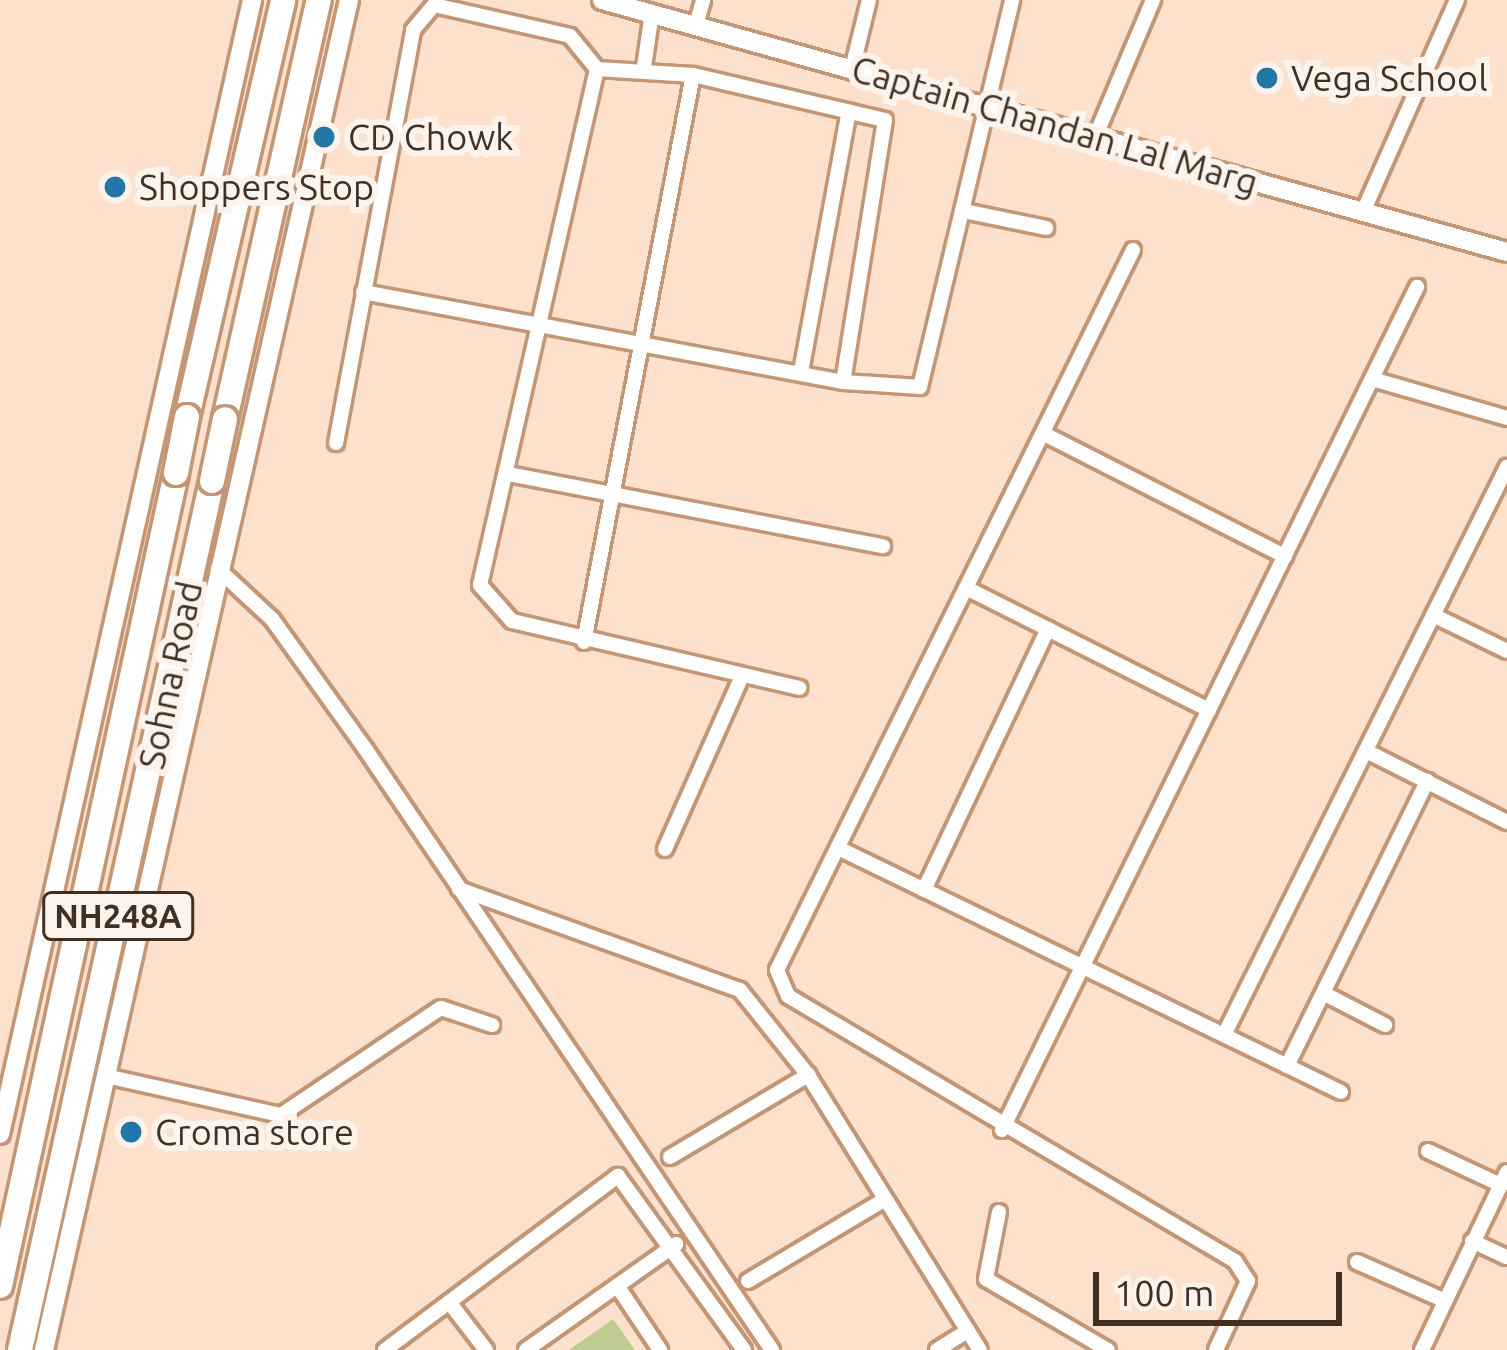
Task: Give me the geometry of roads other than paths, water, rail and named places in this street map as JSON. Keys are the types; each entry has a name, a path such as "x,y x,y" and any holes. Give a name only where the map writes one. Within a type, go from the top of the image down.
{"highway":[{"name":"Sohna Road","path":"0,1286 187,417 283,0"},
{"name":"Sohna Road","path":"20,1350 319,0"}],"main road":[{"path":"0,1134 4,1099 252,0"},
{"path":"44,1350 349,0"},
{"name":"Captain Chandan Lal Marg","path":"602,0 1507,253"},
{"path":"160,421 248,433"},
{"path":"153,452 239,472"}],"street":[{"path":"696,25 704,0"},
{"path":"852,69 869,0"},
{"path":"363,292 542,320 843,382 908,390 927,377 983,105 1012,0"},
{"path":"1096,135 1153,0"},
{"path":"1363,212 1457,0"},
{"path":"336,443 422,16 434,5 538,21 570,36 597,69"},
{"path":"644,67 652,13"},
{"path":"597,69 644,67 693,75 885,120 886,140 843,382"},
{"path":"597,69 480,585 512,621 584,642 799,688"},
{"path":"584,642 693,75"},
{"path":"800,372 849,111"},
{"path":"964,211 1046,228"},
{"path":"1133,250 1046,435 777,970 780,986 1002,1130 1245,1270 1216,1350"},
{"path":"1002,1130 1417,287"},
{"path":"1372,380 1507,418"},
{"path":"1046,435 1285,556"},
{"path":"508,473 883,546"},
{"path":"1224,1036 1505,477"},
{"path":"218,569 272,619 772,1350"},
{"path":"967,588 1209,710"},
{"path":"1433,615 1507,651"},
{"path":"924,890 1048,629"},
{"path":"665,849 741,678"},
{"path":"1366,751 1507,822"},
{"path":"1287,1066 1427,782"},
{"path":"838,848 1341,1092"},
{"path":"457,889 722,979 808,1075 980,1350"},
{"path":"1323,993 1385,1024"},
{"path":"106,1076 280,1115 441,1008 492,1025"},
{"path":"670,1157 808,1075"},
{"path":"1422,1350 1504,1179 1428,1151"},
{"path":"385,1350 612,1176 632,1184 744,1350"},
{"path":"748,1281 884,1200"},
{"path":"999,1212 986,1279 1108,1350"},
{"path":"1472,1240 1507,1257"},
{"path":"526,1350 676,1244"},
{"path":"1357,1262 1443,1300"},
{"path":"618,1287 660,1350"},
{"path":"449,1302 485,1350"},
{"path":"937,1350 967,1331"}],"place":[{"name":"Vega School","path":"1267,78"},
{"name":"CD Chowk","path":"324,137"},
{"name":"Shoppers Stop","path":"115,187"},
{"name":"Croma store","path":"131,1132"}]}
